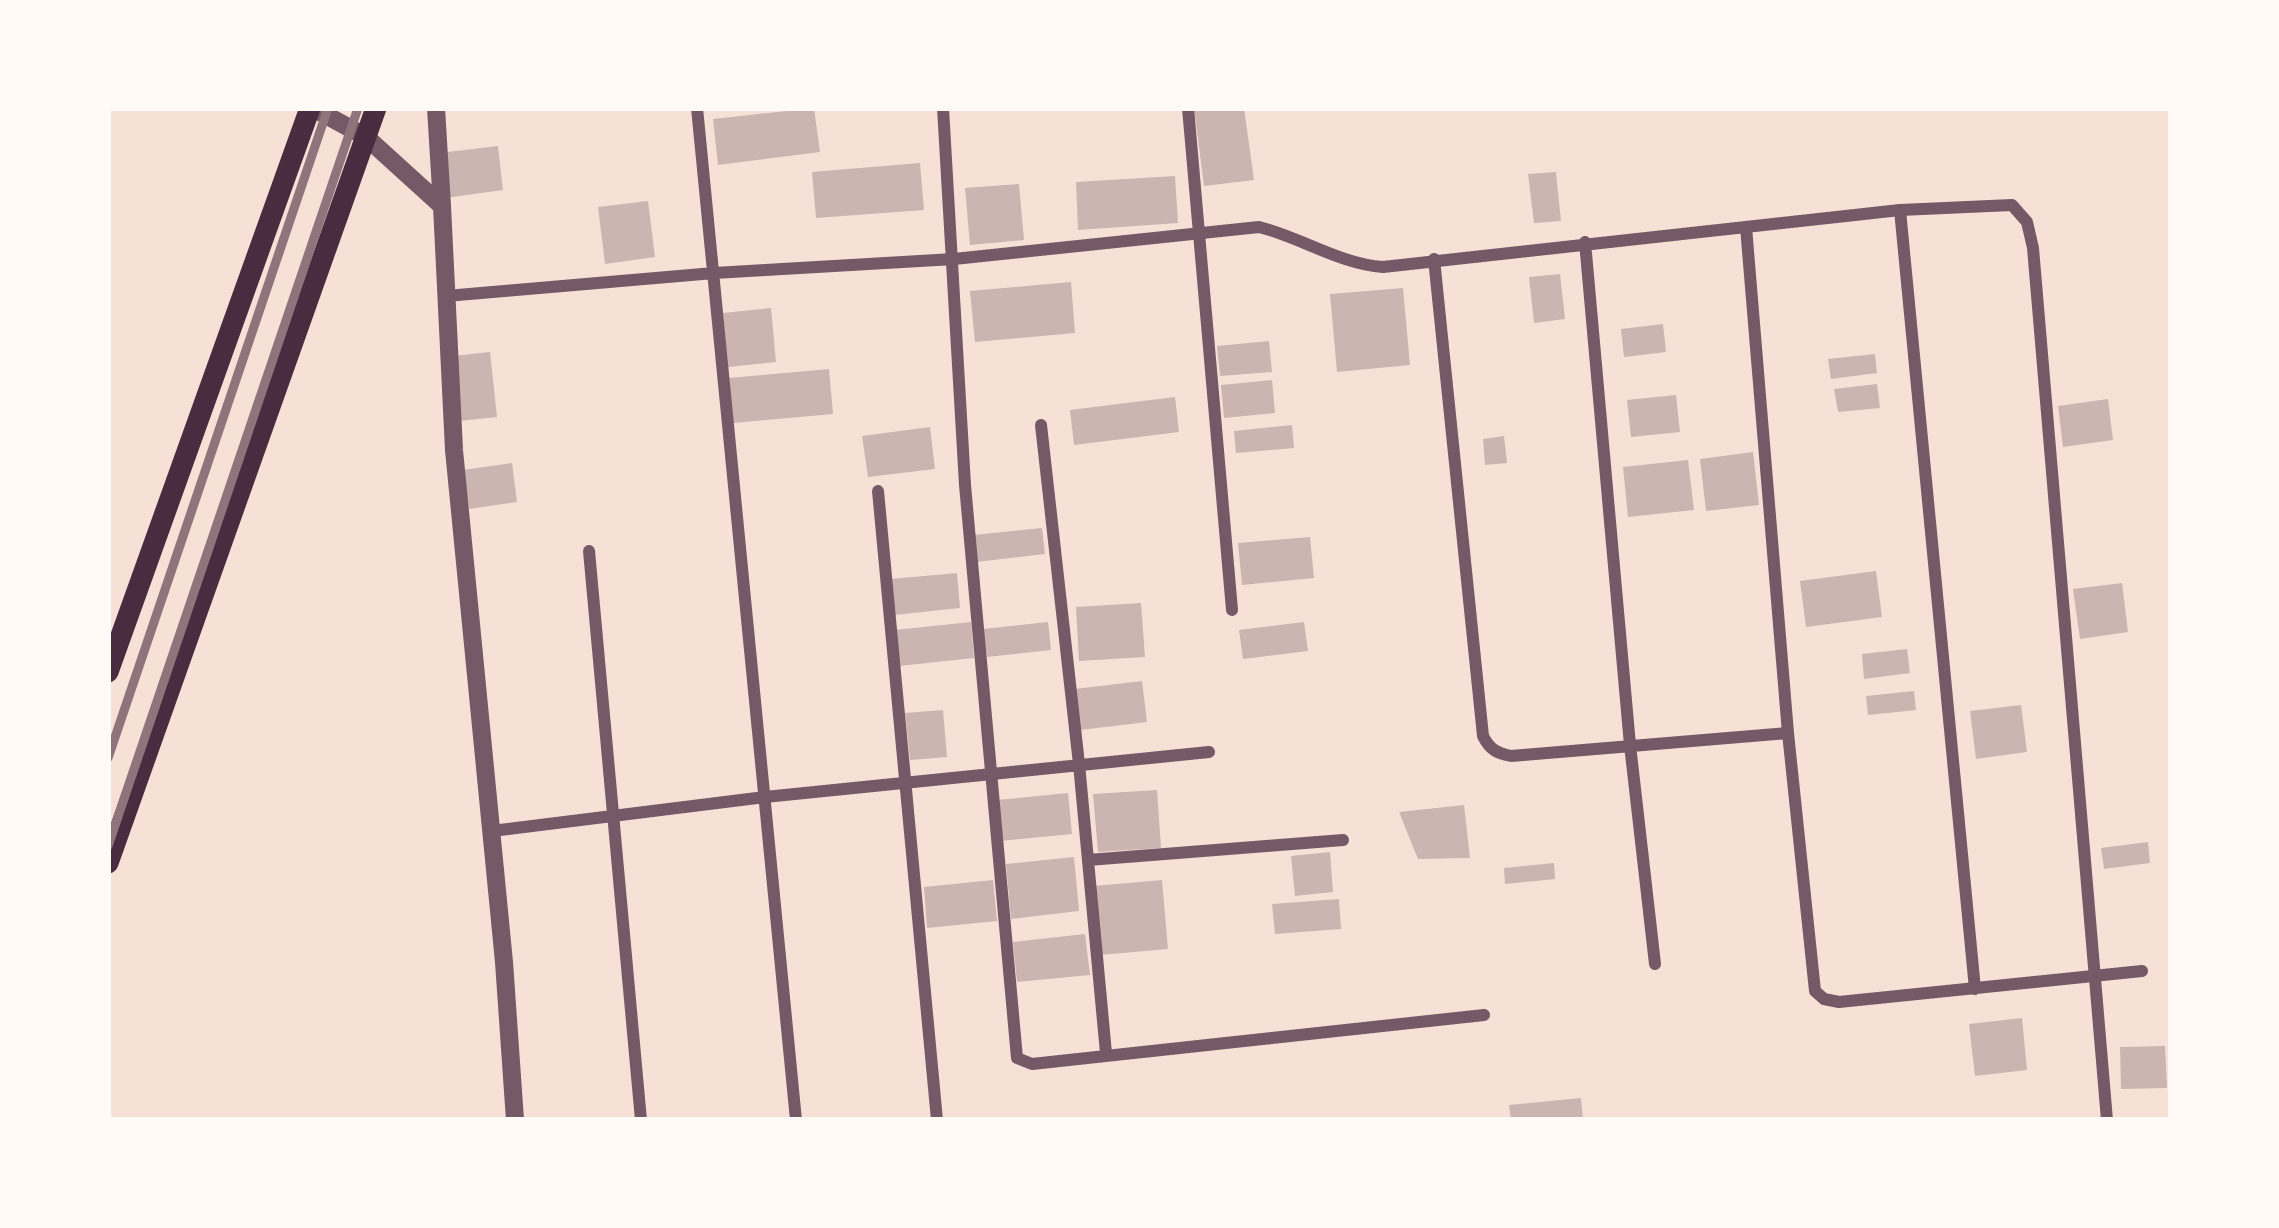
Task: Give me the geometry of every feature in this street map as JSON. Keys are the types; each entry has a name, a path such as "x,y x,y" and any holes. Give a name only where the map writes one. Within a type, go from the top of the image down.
{"main road":[{"path":"108,672 312,108"},
{"path":"108,863 376,108"}],"street":[{"path":"312,108 366,137 442,206"},
{"path":"436,108 454,450 515,1120"},
{"path":"697,108 796,1120"},
{"path":"943,108 964,485 1017,1058 1032,1064 1484,1016"},
{"path":"1188,108 1232,610"},
{"path":"446,296 954,259 1259,227 1291,235 1362,266 1383,267 1900,210 2012,205 2027,222 2033,248 2107,1120"},
{"path":"1900,210 1975,988"},
{"path":"1746,227 1788,733 1815,991 1838,1002 2142,971"},
{"path":"1585,242 1654,964"},
{"path":"1434,259 1483,736 1498,754 1511,756 1788,733"},
{"path":"1041,425 1106,1053"},
{"path":"878,491 937,1120"},
{"path":"589,550 641,1120"},
{"path":"492,831 765,797 1209,752"},
{"path":"1088,860 1343,841"}],"building":[{"path":"814,108 820,152 718,165 713,119"},
{"path":"1194,108 1244,108 1254,180 1204,186"},
{"path":"498,146 503,190 445,198 439,153"},
{"path":"920,163 924,210 816,218 812,172"},
{"path":"1556,172 1561,221 1534,223 1528,174"},
{"path":"1175,176 1178,223 1078,230 1076,182"},
{"path":"1019,184 1024,240 970,245 965,188"},
{"path":"648,201 655,257 605,264 598,207"},
{"path":"1560,274 1565,319 1534,323 1529,277"},
{"path":"1071,282 1075,333 975,342 970,291"},
{"path":"1403,288 1410,365 1337,372 1330,294"},
{"path":"771,308 776,362 728,367 723,313"},
{"path":"1663,324 1666,352 1624,357 1621,329"},
{"path":"1269,341 1272,372 1220,376 1217,346"},
{"path":"490,352 497,417 459,421 453,356"},
{"path":"1875,354 1877,373 1831,379 1828,359"},
{"path":"829,369 833,414 733,423 729,378"},
{"path":"1272,380 1275,413 1224,418 1221,385"},
{"path":"1877,384 1880,408 1838,412 1834,389"},
{"path":"1676,395 1680,432 1631,437 1627,400"},
{"path":"1175,397 1179,432 1074,445 1070,410"},
{"path":"2108,399 2113,440 2063,447 2058,406"},
{"path":"1292,425 1294,448 1236,453 1234,431"},
{"path":"930,427 935,469 868,477 862,436"},
{"path":"1504,436 1507,463 1485,465 1483,439"},
{"path":"1753,452 1759,505 1706,511 1700,459"},
{"path":"1688,460 1694,510 1628,517 1623,467"},
{"path":"512,463 517,502 469,509 463,470"},
{"path":"1042,528 1045,554 976,562 973,535"},
{"path":"1310,537 1314,578 1242,585 1238,543"},
{"path":"1876,571 1882,617 1806,627 1800,581"},
{"path":"957,573 960,608 894,615 891,579"},
{"path":"2122,583 2128,632 2080,639 2073,589"},
{"path":"1141,603 1145,657 1079,661 1076,607"},
{"path":"971,622 974,658 899,666 895,630"},
{"path":"1048,622 1051,650 987,657 983,629"},
{"path":"1304,622 1308,651 1243,659 1239,630"},
{"path":"1907,649 1910,673 1864,679 1862,654"},
{"path":"1142,681 1147,722 1080,730 1075,689"},
{"path":"1914,691 1916,710 1868,715 1866,696"},
{"path":"2021,705 2027,752 1976,759 1970,711"},
{"path":"943,710 947,757 910,760 905,713"},
{"path":"1157,790 1161,848 1098,852 1093,794"},
{"path":"1068,793 1072,834 1000,841 997,800"},
{"path":"1464,805 1470,858 1418,859 1399,812"},
{"path":"2148,842 2150,863 2104,869 2101,848"},
{"path":"1330,852 1333,892 1295,896 1291,856"},
{"path":"1074,857 1079,911 1011,919 1006,864"},
{"path":"1554,863 1555,879 1505,884 1504,868"},
{"path":"993,880 997,921 927,928 924,887"},
{"path":"1162,880 1168,949 1100,955 1094,886"},
{"path":"1339,899 1341,929 1275,934 1272,904"},
{"path":"1085,934 1090,975 1017,982 1013,942"},
{"path":"2022,1018 2027,1070 1975,1076 1969,1024"},
{"path":"2165,1046 2167,1088 2121,1089 2120,1047"},
{"path":"1581,1098 1583,1120 1511,1120 1509,1105"}],"railway":[{"path":"108,758 328,108"},
{"path":"108,846 358,108"}]}
